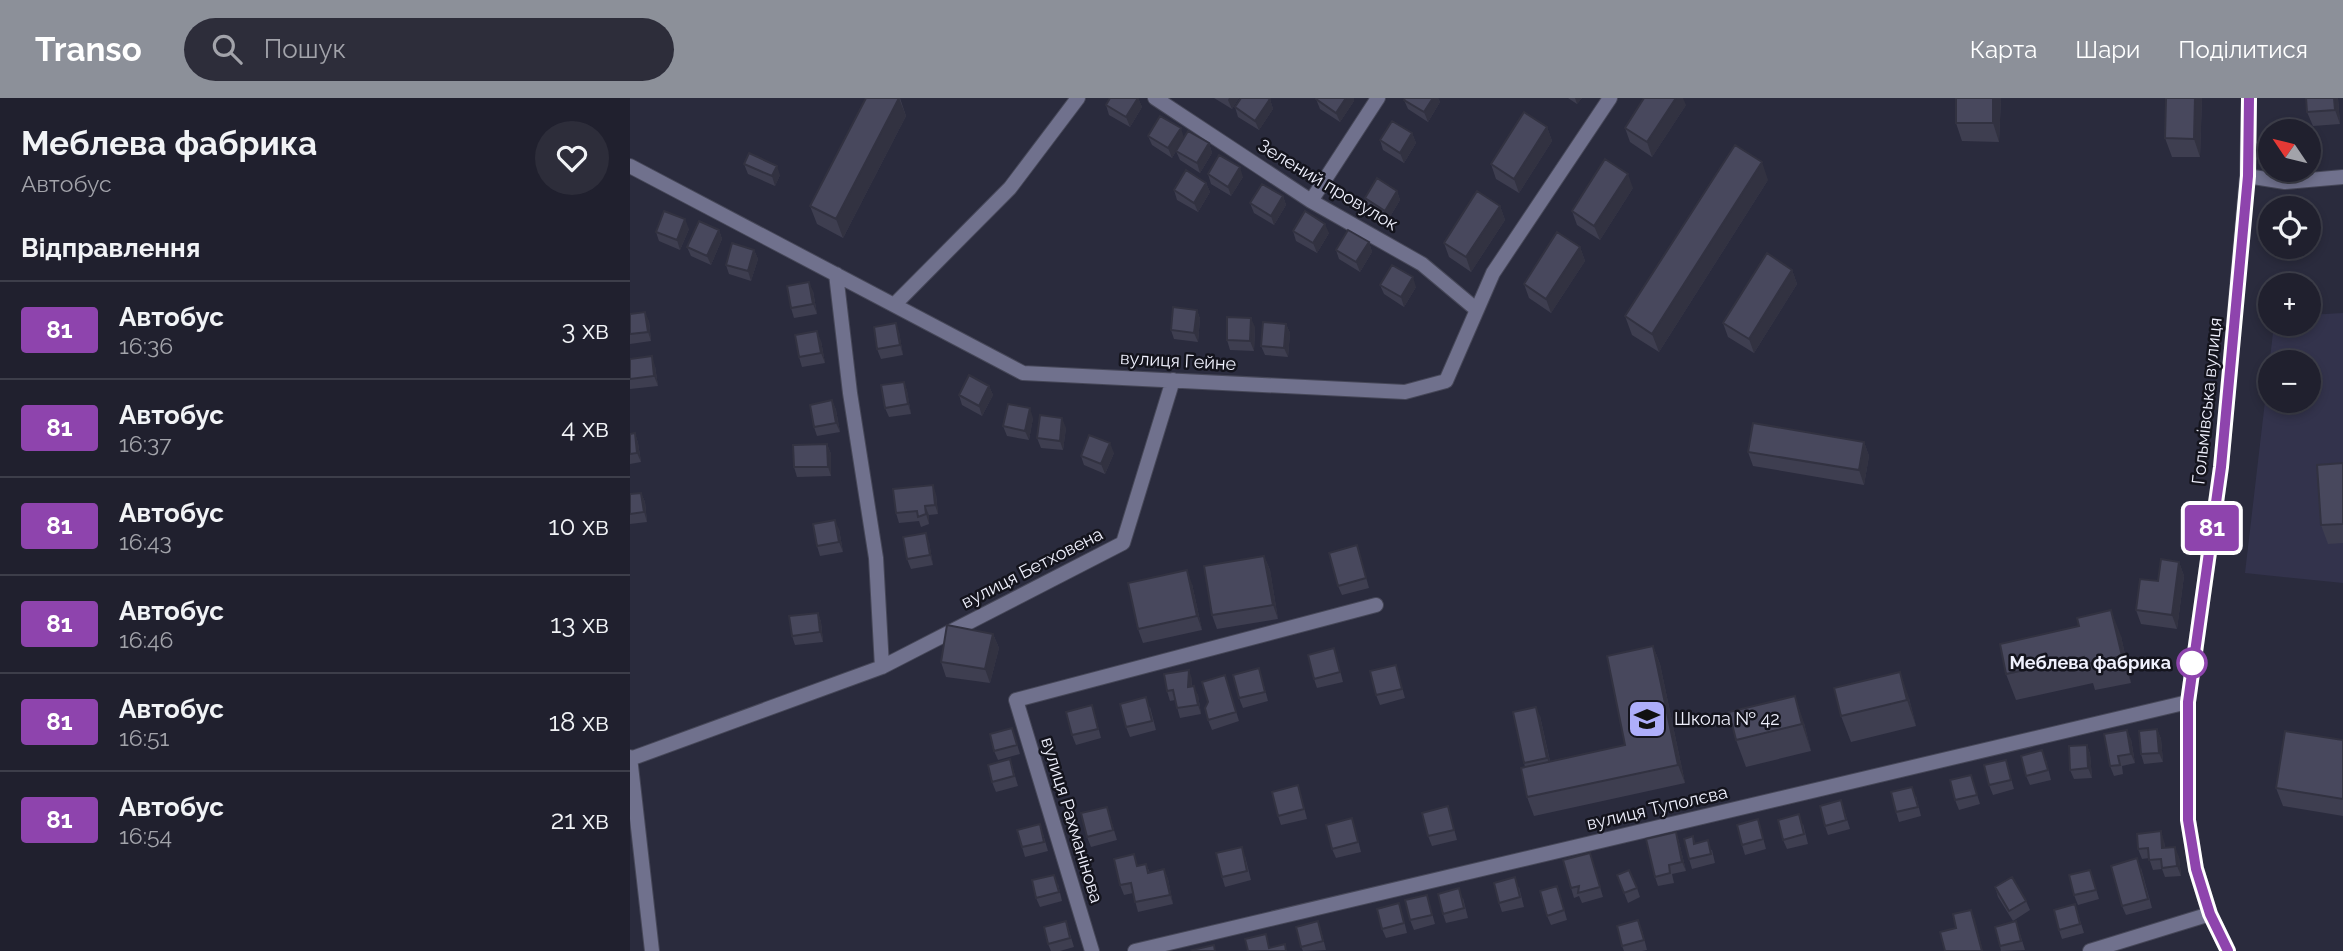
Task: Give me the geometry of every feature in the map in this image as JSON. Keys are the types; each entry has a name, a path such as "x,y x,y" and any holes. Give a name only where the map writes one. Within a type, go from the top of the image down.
{"street":[{"path":"894,305 1010,188 1078,98"},
{"name":"Зелений провулок","path":"1155,98 1311,201 1422,264 1477,310"},
{"path":"1311,201 1378,98"},
{"name":"вулиця Гейне","path":"630,166 1023,373 1405,392 1446,381 1493,273 1610,98"},
{"name":"Гольмівська вулиця","path":"2228,951 2210,914 2196,869 2188,820 2188,702 2221,467 2248,176 2249,98"},
{"path":"2248,176 2285,181 2343,177"},
{"path":"836,274 850,393 876,558 882,667"},
{"name":"вулиця Бетховена","path":"630,758 882,667 1123,543 1173,380"},
{"name":"вулиця Рахманінова","path":"1092,951 1016,700 1376,605"},
{"name":"вулиця Туполєва","path":"1135,951 2188,702"},
{"path":"630,758 652,951"},
{"path":"2090,951 2210,914"}],"shaded area":[{"path":"2343,313 2343,583 2245,573 2264,413 2321,413 2321,350 2271,350 2273,336 2321,336 2321,314"}],"building":[{"path":"866,98 899,98 836,219 810,206"},
{"path":"1110,98 1138,98 1126,117 1106,105"},
{"path":"1241,98 1270,99 1255,121 1235,107"},
{"path":"1317,98 1346,98 1336,113"},
{"path":"1433,98 1424,112 1404,100"},
{"path":"1644,98 1676,98 1647,142 1625,128"},
{"path":"1956,98 1993,98 1993,123 1956,123"},
{"path":"2166,98 2195,98 2194,139 2165,138"},
{"path":"2306,98 2334,98 2335,110 2307,112"},
{"path":"1524,112 1547,127 1514,179 1491,164"},
{"path":"1160,116 1181,128 1168,148 1148,136"},
{"path":"1392,121 1412,133 1400,153 1380,140"},
{"path":"1188,131 1209,143 1197,163 1176,151"},
{"path":"1735,145 1762,162 1652,334 1625,316"},
{"path":"749,153 777,166 772,176 744,164"},
{"path":"1219,155 1240,167 1228,187 1208,174"},
{"path":"1605,159 1628,174 1594,226 1572,211"},
{"path":"1186,170 1206,183 1194,203 1174,190"},
{"path":"1377,178 1397,191 1385,211 1365,198"},
{"path":"1262,184 1283,196 1271,216 1250,203"},
{"path":"1477,191 1500,206 1466,257 1444,243"},
{"path":"664,211 685,219 677,240 656,232"},
{"path":"1305,211 1325,224 1313,243 1293,231"},
{"path":"699,221 719,230 707,256 687,247"},
{"path":"1348,230 1369,242 1356,262 1336,250"},
{"path":"1557,232 1580,247 1546,299 1524,284"},
{"path":"732,243 754,250 748,271 726,265"},
{"path":"1767,253 1792,270 1749,339 1723,323"},
{"path":"1392,265 1413,277 1401,297 1380,285"},
{"path":"809,282 813,304 791,308 787,286"},
{"path":"1173,307 1197,310 1194,333 1171,330"},
{"path":"645,312 648,332 630,334 630,314"},
{"path":"1227,317 1251,318 1250,341 1227,340"},
{"path":"1263,322 1286,324 1284,348 1261,346"},
{"path":"896,323 900,345 877,349 874,327"},
{"path":"817,331 821,353 799,357 795,335"},
{"path":"652,356 654,376 630,379 630,359"},
{"path":"969,375 989,386 979,406 959,395"},
{"path":"904,382 908,404 885,408 881,385"},
{"path":"832,400 836,423 814,427 810,405"},
{"path":"1008,404 1030,408 1025,431 1003,426"},
{"path":"1040,415 1062,418 1060,441 1037,438"},
{"path":"1753,423 1864,442 1859,470 1748,452"},
{"path":"635,433 637,453 630,454 630,434"},
{"path":"1089,435 1110,443 1101,464 1081,456"},
{"path":"827,444 828,467 794,467 793,445"},
{"path":"2343,463 2343,524 2321,525 2317,465"},
{"path":"933,485 935,505 925,506 926,514 918,517 917,511 896,513 893,489"},
{"path":"641,493 644,512 630,514 630,494"},
{"path":"835,520 839,542 817,546 813,524"},
{"path":"926,533 930,555 907,559 903,537"},
{"path":"1357,545 1366,578 1338,586 1329,553"},
{"path":"1264,556 1273,605 1212,615 1204,566"},
{"path":"2161,559 2179,562 2172,615 2136,610 2140,579 2158,581"},
{"path":"1187,570 1197,616 1138,629 1128,583"},
{"path":"2111,610 2122,656 2086,664 2084,657 2006,674 2000,644 2079,626 2077,618"},
{"path":"818,613 820,632 792,636 789,616"},
{"path":"947,625 993,634 985,669 941,662"},
{"name":"Школа № 42","path":"1653,646 1678,765 1527,797 1521,768 1625,745 1607,656"},
{"path":"1334,648 1340,672 1314,679 1308,655"},
{"path":"1396,665 1402,689 1376,695 1370,671"},
{"path":"1259,668 1265,692 1239,698 1233,675"},
{"path":"1189,670 1188,687 1194,686 1198,705 1177,708 1173,690 1167,691 1164,674"},
{"path":"1900,672 1907,700 1841,716 1834,688"},
{"path":"1225,675 1236,712 1208,720 1205,708 1208,702 1202,682"},
{"path":"1795,696 1802,724 1736,740 1729,712"},
{"path":"1146,697 1152,721 1126,727 1120,704"},
{"path":"1092,705 1098,729 1072,735 1066,712"},
{"path":"1536,707 1547,758 1524,763 1513,712"},
{"path":"1012,728 1017,745 994,751 990,734"},
{"path":"2157,729 2159,753 2141,754 2139,731"},
{"path":"2127,730 2131,754 2118,756 2120,765 2110,766 2104,734"},
{"path":"2285,731 2343,740 2343,799 2276,788"},
{"path":"2087,745 2088,768 2070,770 2069,746"},
{"path":"2042,750 2048,770 2026,776 2021,756"},
{"path":"1010,759 1014,776 992,782 988,765"},
{"path":"2006,760 2011,780 1989,785 1984,765"},
{"path":"1971,775 1977,795 1955,800 1950,780"},
{"path":"1298,785 1304,809 1278,816 1272,792"},
{"path":"1912,787 1918,807 1896,812 1891,792"},
{"path":"1841,800 1846,820 1825,826 1820,806"},
{"path":"1448,806 1454,830 1428,836 1422,813"},
{"path":"1107,807 1113,830 1087,837 1081,813"},
{"path":"1799,814 1804,834 1783,840 1778,820"},
{"path":"1352,818 1358,842 1332,849 1326,825"},
{"path":"1758,819 1763,839 1742,845 1737,825"},
{"path":"1040,824 1044,842 1022,847 1017,830"},
{"path":"2161,831 2162,848 2175,847 2177,866 2162,868 2161,859 2149,860 2148,848 2138,849 2137,834"},
{"path":"1676,832 1682,862 1669,865 1670,873 1655,877 1646,839"},
{"path":"1693,836 1694,844 1708,840 1711,854 1689,859 1684,839"},
{"path":"1242,847 1247,871 1222,877 1216,853"},
{"path":"1590,853 1600,887 1578,893 1579,886 1571,888 1563,860"},
{"path":"1134,854 1137,866 1146,864 1148,873 1164,869 1170,895 1135,902 1131,883 1120,885 1114,859"},
{"path":"2137,858 2148,899 2122,906 2111,866"},
{"path":"1629,870 1637,888 1624,893 1617,875"},
{"path":"2090,870 2096,890 2074,895 2069,875"},
{"path":"1054,875 1059,892 1036,898 1032,880"},
{"path":"1515,877 1520,897 1499,903 1494,883"},
{"path":"2012,877 2026,901 2009,911 1995,887"},
{"path":"1557,886 1564,910 1547,916 1540,891"},
{"path":"1459,888 1464,908 1443,914 1438,894"},
{"path":"1427,895 1432,915 1410,920 1405,900"},
{"path":"1399,903 1404,923 1382,929 1377,909"},
{"path":"2075,904 2080,924 2059,930 2054,910"},
{"path":"1971,910 1982,951 1945,951 1940,932 1956,928 1953,914"},
{"path":"1638,920 1644,940 1622,946 1617,926"},
{"path":"1066,921 1070,938 1048,944 1044,927"},
{"path":"1318,921 1323,941 1301,947 1296,927"},
{"path":"2016,921 2021,941 2000,946 1995,927"},
{"path":"1266,934 1269,948 1285,944 1286,951 1248,951 1245,939"},
{"path":"1214,945 1215,951 1192,950"}],"bus line":[{"name":"81","path":"2228,951 2210,914 2196,869 2188,820 2188,702 2221,467 2248,176 2249,98"}],"place":[{"name":"Меблева фабрика","path":"2192,663"},
{"name":"Школа № 42","path":"1647,719"}]}
